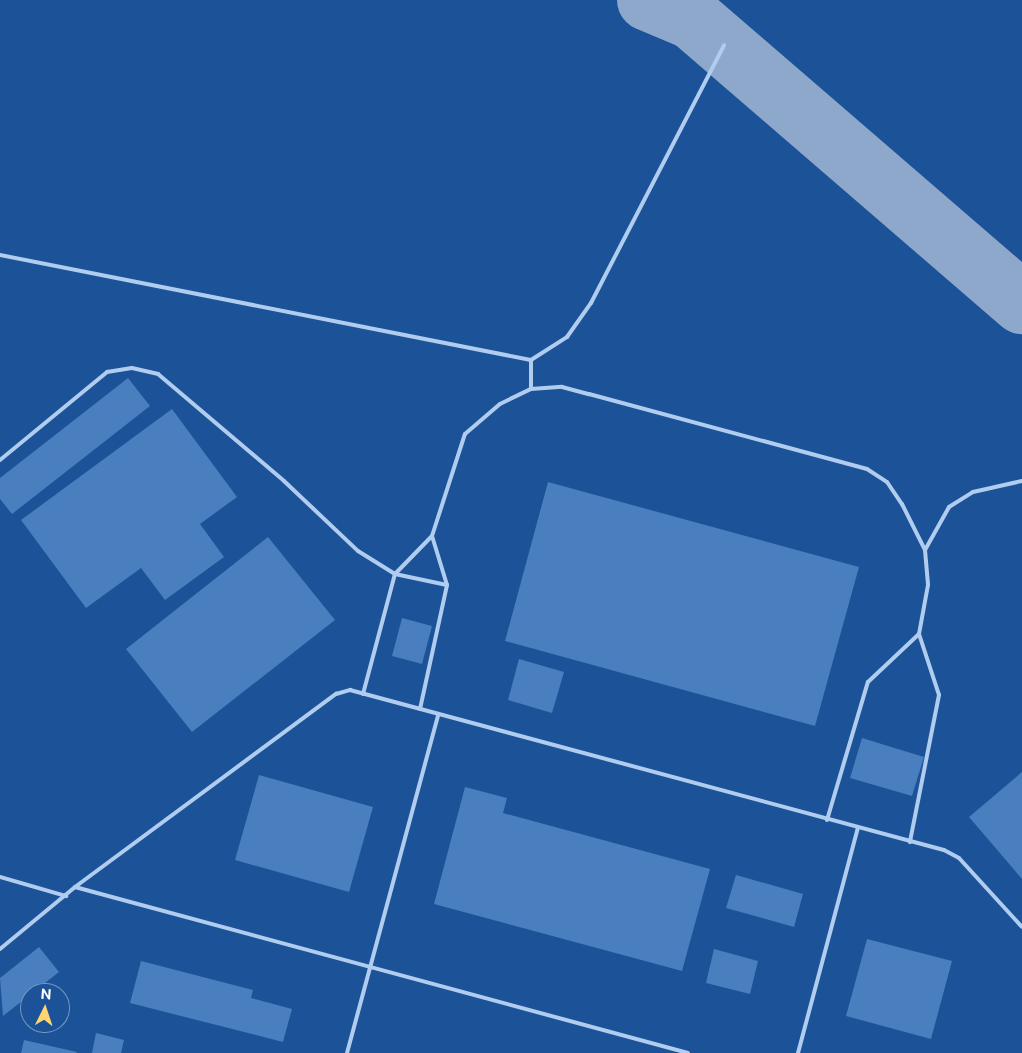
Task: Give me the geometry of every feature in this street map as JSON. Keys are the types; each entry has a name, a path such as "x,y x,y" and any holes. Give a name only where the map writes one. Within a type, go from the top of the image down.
{"lane":[{"path":"0,255 531,360 567,337 591,303 724,45"},
{"path":"531,360 531,389"},
{"path":"0,460 107,372 132,368 158,374 284,481 358,550 395,574 447,585"},
{"path":"363,694 395,574 432,536 465,434 500,404 531,389 562,387 867,469 892,489 912,520 925,550 928,585 919,634 939,695 910,842"},
{"path":"925,550 949,507 974,492 1022,481"},
{"path":"420,710 447,585 432,536"},
{"path":"827,820 868,682 919,634"},
{"path":"0,949 76,887 336,694 350,690 944,850 959,858 1022,926"},
{"path":"347,1053 438,715"},
{"path":"798,1053 858,828"},
{"path":"0,877 66,896"},
{"path":"76,887 688,1053"}],"building":[{"path":"128,378 150,406 12,514 0,499 0,478"},
{"path":"172,409 237,497 200,524 224,557 165,600 141,568 86,608 21,520"},
{"path":"548,482 859,567 815,726 505,641"},
{"path":"268,537 335,620 192,732 126,649"},
{"path":"402,618 432,626 422,664 392,656"},
{"path":"519,659 564,672 552,713 508,700"},
{"path":"862,738 924,757 912,796 850,778"},
{"path":"1022,772 1022,879 969,817"},
{"path":"259,775 373,807 349,892 235,860"},
{"path":"465,787 507,798 503,813 710,869 682,971 434,904"},
{"path":"736,875 803,894 794,927 726,908"},
{"path":"867,939 952,961 931,1039 846,1016"},
{"path":"39,947 59,972 45,983 20,983 20,1003 3,1016 0,978"},
{"path":"714,949 758,961 750,994 706,983"},
{"path":"141,961 253,990 251,998 292,1009 283,1042 130,1003"},
{"path":"96,1033 124,1040 121,1053 92,1053"},
{"path":"24,1040 77,1052 21,1053"}],"taxiway":[{"path":"648,0 693,19 1022,303"}]}
